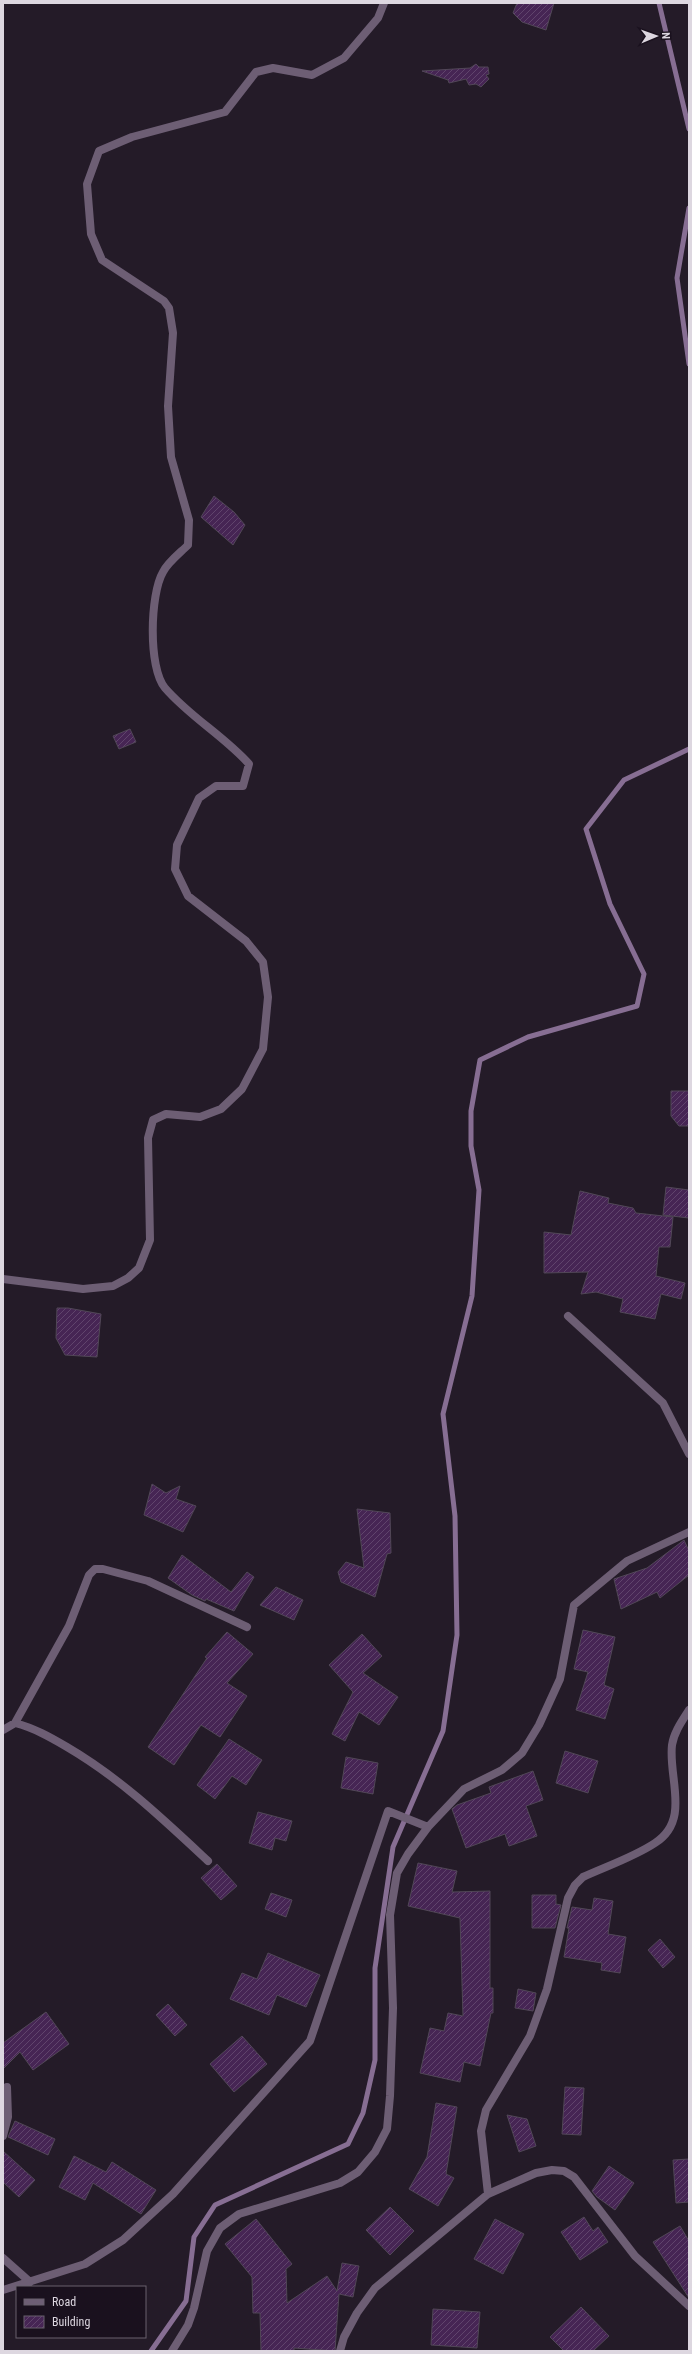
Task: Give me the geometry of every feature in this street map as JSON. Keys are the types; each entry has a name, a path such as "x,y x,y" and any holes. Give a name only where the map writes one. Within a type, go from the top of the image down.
{"street":[{"path":"3,1279 83,1289 113,1286 128,1278 139,1268 150,1240 148,1138 153,1120 166,1114 200,1117 221,1109 242,1089 264,1049 268,997 263,962 246,941 188,896 176,870 177,845 199,798 216,786 243,786 249,764 236,749 193,714 164,687 157,667 153,643 153,604 163,572 188,545 189,526 189,520 170,457 168,406 173,333 169,308 164,301 102,260 91,234 87,184 100,150 132,137 225,112 256,72 273,68 312,75 344,58 378,18 384,3"},
{"path":"568,1316 662,1403 689,1454"},
{"path":"172,2351 188,2325 194,2308 207,2251 220,2228 239,2214 340,2183 358,2172 375,2152 386,2129 390,2096 393,2008 390,1915 397,1873 408,1854 428,1827 464,1789 502,1770 522,1753 539,1725 560,1679 574,1605 627,1561 689,1532"},
{"path":"3,1730 15,1722 69,1626 90,1575 95,1569 103,1569 148,1581 247,1627"},
{"path":"488,2194 481,2130 486,2110 530,2036 547,1989 568,1898 575,1885 583,1877 656,1842 668,1831 673,1820 677,1804 672,1746 674,1734 689,1710"},
{"path":"15,1722 44,1734 96,1763 147,1804 208,1861"},
{"path":"16,2286 85,2264 123,2240 173,2194 310,2041 388,1811 428,1827"},
{"path":"3,2136 8,2117 7,2087"},
{"path":"340,2351 344,2336 357,2313 375,2288 488,2194 536,2173 552,2170 564,2171 574,2177 635,2256 689,2306"},
{"path":"3,2258 30,2282"},
{"path":"3,2290 16,2286"}],"building":[{"path":"517,3 554,3 546,30 522,22 513,13"},
{"path":"476,64 479,67 488,67 489,74 486,75 489,79 481,87 476,84 469,85 466,79 449,83 448,80 422,71 470,68"},
{"path":"214,496 234,512 245,525 233,545 201,517"},
{"path":"130,729 136,742 119,749 113,736"},
{"path":"671,1091 689,1091 689,1126 679,1126 671,1116"},
{"path":"666,1187 689,1190 689,1218 663,1215"},
{"path":"580,1191 609,1198 608,1203 633,1208 636,1213 673,1217 670,1247 659,1247 656,1276 685,1283 681,1299 661,1294 655,1319 620,1312 623,1299 596,1292 581,1294 588,1272 544,1273 544,1232 571,1235"},
{"path":"57,1308 68,1308 101,1314 97,1357 65,1355 56,1338"},
{"path":"152,1484 166,1493 180,1486 176,1499 196,1506 183,1532 144,1515"},
{"path":"357,1509 390,1513 391,1553 387,1554 375,1597 341,1582 338,1572 346,1562 364,1568"},
{"path":"684,1540 689,1551 689,1575 660,1598 657,1592 621,1609 614,1579 647,1568"},
{"path":"182,1555 231,1592 247,1572 254,1577 234,1611 206,1599 205,1601 192,1595 168,1578"},
{"path":"276,1587 303,1600 294,1620 260,1605"},
{"path":"583,1630 615,1637 604,1685 614,1689 605,1719 576,1710 588,1672 574,1669"},
{"path":"227,1632 253,1654 227,1683 247,1696 220,1737 201,1725 174,1765 148,1747 207,1658 205,1657"},
{"path":"362,1634 382,1656 363,1673 398,1697 379,1725 359,1712 345,1741 332,1734 353,1692 329,1665"},
{"path":"229,1739 262,1760 246,1785 232,1776 215,1799 197,1785"},
{"path":"565,1751 598,1761 588,1793 556,1783"},
{"path":"346,1757 378,1763 373,1794 341,1788"},
{"path":"533,1771 543,1800 526,1806 537,1836 509,1846 505,1834 466,1848 452,1809 457,1805 491,1793 489,1787"},
{"path":"258,1812 292,1821 286,1841 275,1838 272,1850 249,1843"},
{"path":"418,1863 457,1871 452,1892 490,1891 490,1988 493,1988 493,2013 491,2013 480,2066 464,2062 460,2082 420,2073 430,2028 444,2031 448,2013 463,2016 460,1918 408,1906"},
{"path":"217,1864 237,1886 221,1900 201,1878"},
{"path":"271,1893 292,1900 286,1917 265,1909"},
{"path":"532,1895 556,1895 556,1904 561,1905 555,1928 532,1928"},
{"path":"594,1898 613,1901 608,1934 626,1937 620,1973 601,1970 602,1963 564,1957 569,1928 567,1928 572,1907 592,1910"},
{"path":"660,1939 675,1957 663,1968 648,1950"},
{"path":"268,1953 320,1975 306,2007 277,1995 269,2015 230,1999 242,1973 257,1979"},
{"path":"518,1989 536,1993 533,2011 515,2008"},
{"path":"168,2004 187,2025 175,2036 156,2015"},
{"path":"46,2012 69,2044 33,2070 20,2052 3,2069 3,2043"},
{"path":"242,2036 267,2064 234,2092 210,2064"},
{"path":"565,2087 584,2088 581,2135 562,2134"},
{"path":"436,2103 457,2107 446,2174 454,2178 438,2206 409,2189 427,2157"},
{"path":"507,2115 527,2119 536,2146 519,2152"},
{"path":"15,2121 55,2139 48,2155 8,2137"},
{"path":"3,2151 35,2180 19,2197 3,2182"},
{"path":"74,2156 106,2172 112,2162 156,2190 141,2214 93,2183 85,2200 59,2187"},
{"path":"689,2159 689,2202 676,2203 673,2160"},
{"path":"609,2166 634,2183 615,2210 597,2197 592,2191"},
{"path":"390,2207 414,2231 390,2255 366,2230"},
{"path":"584,2217 593,2231 598,2227 608,2242 580,2260 561,2232"},
{"path":"256,2219 292,2264 286,2269 287,2303 327,2276 337,2291 342,2263 359,2266 353,2297 339,2294 335,2351 294,2348 294,2351 261,2351 260,2313 253,2313 252,2277 225,2244"},
{"path":"495,2219 524,2234 503,2274 474,2259"},
{"path":"680,2226 689,2241 689,2298 653,2242"},
{"path":"581,2307 609,2336 593,2351 564,2351 550,2337"},
{"path":"433,2309 480,2312 477,2348 431,2345"}],"waterway":[{"path":"659,3 689,129"},
{"path":"689,208 677,278 689,364"},
{"path":"151,2351 186,2301 194,2237 215,2205 348,2144 363,2113 375,2060 375,1968 393,1847 443,1731 457,1635 455,1516 443,1414 472,1296 479,1190 471,1146 471,1111 480,1060 528,1037 637,1006 644,974 610,904 586,829 624,780 689,749"}]}
